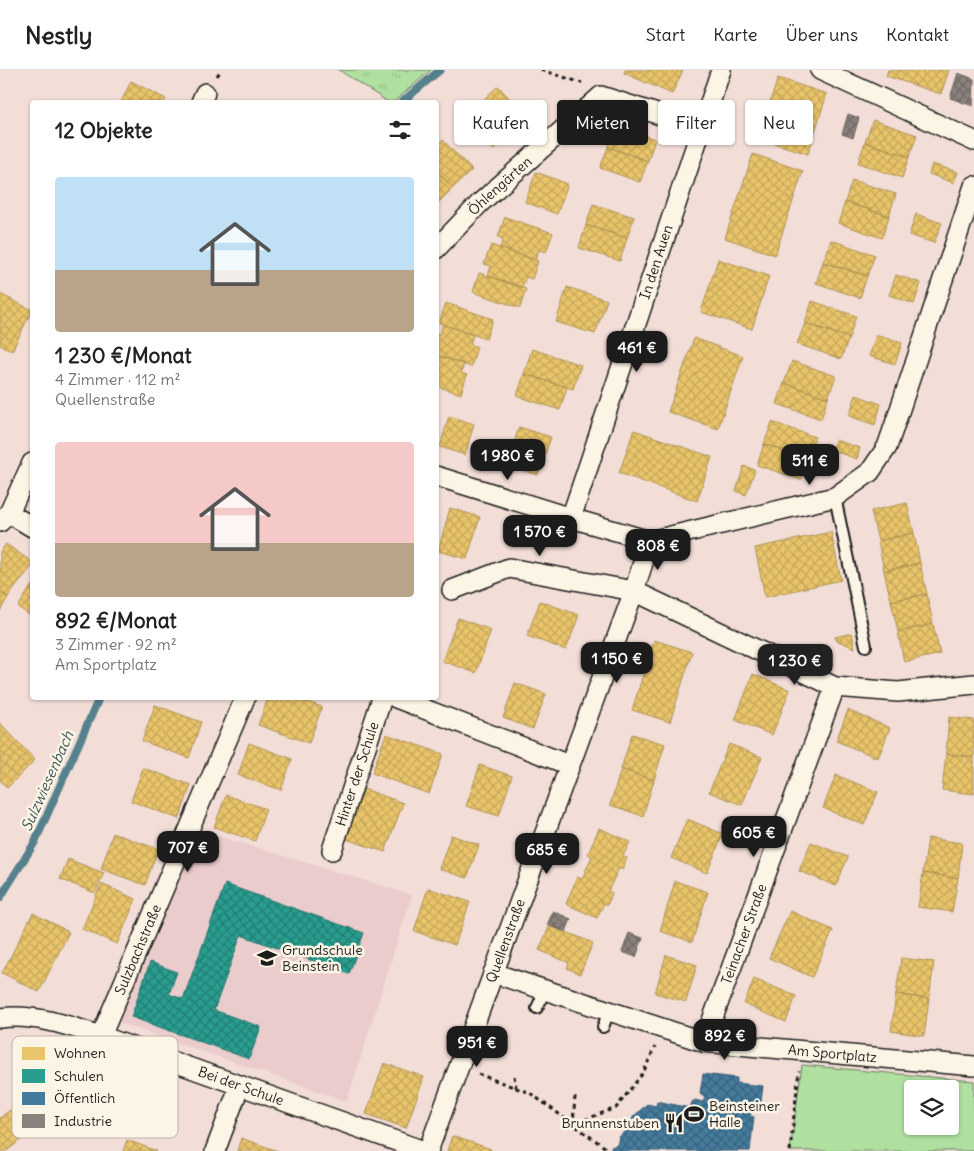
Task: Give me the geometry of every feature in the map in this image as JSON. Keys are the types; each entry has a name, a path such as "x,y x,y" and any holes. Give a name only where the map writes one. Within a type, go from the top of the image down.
{"street":[{"name":"In den Auen","path":"711,100 721,70"},
{"path":"820,70 974,141"},
{"path":"601,96 658,114"},
{"name":"Öhlengärten","path":"439,246 480,202 601,96"},
{"name":"In den Auen","path":"571,518 695,145"},
{"path":"439,477 650,541 835,497 870,472 887,447 974,186"},
{"path":"30,467 4,518 30,526"},
{"path":"634,591 650,541"},
{"path":"452,590 509,568 634,591 835,687 898,692 974,684"},
{"name":"Quellenstraße","path":"428,1151 634,591"},
{"name":"Teinacher Straße","path":"704,1042 835,687"},
{"name":"Sulzbachstraße","path":"101,1036 243,700"},
{"name":"Hinter der Schule","path":"332,850 381,700"},
{"path":"401,700 569,765"},
{"name":"Am Sportplatz","path":"493,973 544,990 606,1019 664,1028 704,1042 974,1066"},
{"name":"Bei der Schule","path":"0,1018 11,1016 58,1023 101,1036"},
{"name":"Bei der Schule","path":"178,1063 424,1151"},
{"path":"215,1151 240,1085"}],"lane":[{"path":"835,497 866,646"},
{"path":"538,1008 544,990"}],"path":[{"path":"541,70 581,83 601,96"},
{"path":"573,1124 616,1108 643,1073 664,1028"},
{"path":"790,1151 802,1051"},
{"path":"459,1067 530,1093 610,1151"},
{"path":"514,1076 516,1088"},
{"path":"573,1124 575,1097"}],"shaded area":[{"name":"Grundschule Beinstein","path":"195,829 412,895 347,1101 178,1043 178,1036 158,1036 114,1021"}],"green space":[{"path":"339,70 431,70 396,100 385,100"},
{"path":"802,1065 974,1081 974,1151 790,1151"}],"building: Wohnen":[{"path":"625,70 683,70 672,94 624,73"},
{"path":"888,70 949,70 941,94 886,76"},
{"path":"778,78 827,94 813,138 813,100 771,100"},
{"path":"131,81 166,99 165,100 122,100"},
{"path":"498,86 511,100 483,100"},
{"path":"873,120 917,135 909,157 865,142"},
{"path":"648,137 655,139 648,161 608,147 609,145 648,145"},
{"path":"443,140 472,170 453,188 439,173 439,143"},
{"path":"865,142 909,157 902,178 858,163"},
{"path":"489,145 499,145 494,150"},
{"path":"780,145 811,145 808,154"},
{"path":"608,147 648,161 640,182 600,168"},
{"path":"753,154 803,171 775,255 725,238"},
{"path":"932,164 958,172 954,183 929,174"},
{"path":"536,172 568,184 557,214 525,202"},
{"path":"439,173 453,188 439,202"},
{"path":"852,180 896,194 889,216 845,202"},
{"path":"845,202 889,216 882,238 838,223"},
{"path":"593,204 634,217 627,238 586,225"},
{"path":"916,214 942,223 934,243 909,235"},
{"path":"505,217 553,233 546,252 539,250 535,260 500,248 503,239 498,237"},
{"path":"586,225 627,238 620,261 579,248"},
{"path":"831,240 875,255 867,276 823,262"},
{"path":"491,245 538,261 532,279 526,277 522,287 488,276 491,266 484,264"},
{"path":"718,259 769,276 752,329 701,312"},
{"path":"823,262 867,276 860,298 816,283"},
{"path":"479,273 526,289 520,308 473,292"},
{"path":"896,275 921,283 914,304 889,295"},
{"path":"567,287 607,300 595,334 556,322"},
{"path":"0,294 30,309 30,314 12,351 0,345"},
{"path":"812,301 856,316 849,338 805,323"},
{"path":"446,303 493,319 486,339 439,323"},
{"path":"805,323 849,338 841,359 797,344"},
{"path":"443,324 473,335 470,344 477,347 471,367 439,356 440,334"},
{"path":"876,335 902,343 895,364 869,356"},
{"path":"694,338 743,356 718,429 668,412"},
{"path":"532,349 581,365 573,389 524,374"},
{"path":"439,356 464,364 461,373 467,375 461,394 439,387"},
{"path":"792,361 836,376 828,398 784,383"},
{"path":"524,374 567,387 560,410 517,396"},
{"path":"784,383 828,398 821,419 777,404"},
{"path":"856,395 881,404 875,425 849,416"},
{"path":"449,416 474,424 465,455 440,447"},
{"path":"772,422 815,437 808,459 764,444"},
{"path":"519,427 551,437 538,475 507,465"},
{"path":"634,430 712,457 697,501 619,473"},
{"path":"835,440 860,448 857,459 831,450"},
{"path":"764,444 808,459 801,480 757,465"},
{"path":"744,466 755,470 746,495 736,491"},
{"path":"907,503 914,533 878,541 871,511"},
{"path":"450,508 480,517 467,559 439,551"},
{"path":"831,532 841,580 765,597 755,548"},
{"path":"914,533 920,563 884,571 878,541"},
{"path":"6,544 30,561 30,569 8,597 0,592 0,552"},
{"path":"920,563 927,594 891,601 884,571"},
{"path":"30,588 30,616 18,607"},
{"path":"0,592 8,597 0,611"},
{"path":"927,594 933,624 898,632 891,601"},
{"path":"540,601 579,615 566,650 527,636"},
{"path":"458,618 491,630 476,673 442,661"},
{"path":"933,624 940,654 904,662 898,632"},
{"path":"852,633 855,648 836,640 835,637"},
{"path":"654,640 692,652 670,722 632,710"},
{"path":"753,674 790,690 772,735 735,720"},
{"path":"515,683 546,694 533,729 503,718"},
{"path":"267,700 301,700 322,707 309,743 258,725"},
{"path":"155,705 201,722 189,758 142,741"},
{"path":"848,710 890,728 878,758 836,741"},
{"path":"949,717 974,720 974,757 946,754"},
{"path":"0,723 35,760 7,788 0,780"},
{"path":"386,734 443,754 429,794 372,773"},
{"path":"632,734 665,744 654,780 621,769"},
{"path":"249,743 292,759 281,790 238,775"},
{"path":"729,744 762,757 742,805 709,792"},
{"path":"946,754 974,757 974,794 942,790"},
{"path":"480,765 512,776 499,816 466,806"},
{"path":"143,768 191,785 179,819 131,801"},
{"path":"621,769 654,780 643,816 610,805"},
{"path":"836,775 878,792 864,825 823,808"},
{"path":"364,789 403,803 385,852 346,839"},
{"path":"226,795 266,809 255,841 214,827"},
{"path":"687,819 723,834 707,873 671,858"},
{"path":"599,828 630,842 623,856 627,858 622,870 619,868 608,891 612,893 607,905 604,903 597,918 566,904 577,877 582,879 592,856 588,854"},
{"path":"113,833 158,849 145,885 101,869"},
{"path":"451,835 479,845 467,878 439,869"},
{"path":"928,838 962,843 958,878 923,873"},
{"path":"811,842 848,857 836,886 799,871"},
{"path":"68,859 104,873 95,893 60,879"},
{"path":"923,873 958,878 952,912 918,907"},
{"path":"675,881 708,892 692,942 660,931"},
{"path":"101,884 136,899 117,944 82,929"},
{"path":"428,888 470,902 455,945 414,931"},
{"path":"790,911 833,930 812,977 769,958"},
{"path":"33,913 69,932 39,992 2,973"},
{"path":"550,925 593,943 580,974 567,968 569,963 539,950"},
{"path":"666,955 697,965 686,1002 655,993"},
{"path":"901,958 934,962 929,999 896,994"},
{"path":"754,979 796,996 786,1022 744,1004"},
{"path":"896,994 929,999 924,1036 891,1031"},
{"path":"384,1063 424,1077 406,1128 366,1114"},
{"path":"12,1108 12,1138 23,1138 7,1151 0,1151 0,1118"},
{"path":"452,1136 491,1149 490,1151 447,1151"},
{"path":"241,1138 278,1151 237,1151"},
{"path":"127,1140 157,1151 123,1151"}],"building: Schulen":[{"name":"Grundschule Beinstein","path":"225,884 364,933 349,974 241,935 214,1010 261,1027 249,1059 131,1017 150,962 177,972 169,994 183,999"}],"building: Öffentlich":[{"name":"Beinsteiner Halle","path":"703,1074 737,1078 737,1083 763,1086 760,1109 753,1108 750,1116 754,1117 750,1151 611,1151 611,1147 617,1145 619,1137 631,1126 633,1117 647,1104 656,1106 657,1101 690,1108 695,1100 703,1102 705,1097 700,1093"}],"building: Industrie":[{"path":"958,73 974,79 973,106 950,98"},
{"path":"848,114 859,118 853,138 842,134"},
{"path":"553,911 571,919 566,932 547,925"},
{"path":"629,933 643,938 636,957 622,952"}],"waterway":[{"name":"Sulzwiesenbach","path":"404,100 440,70"},
{"name":"Sulzwiesenbach","path":"0,898 35,842 98,700"}],"place":[{"name":"Grundschule Beinstein","path":"267,958"},
{"name":"Beinsteiner Halle","path":"694,1114"},
{"name":"Brunnenstuben","path":"674,1123"}]}
